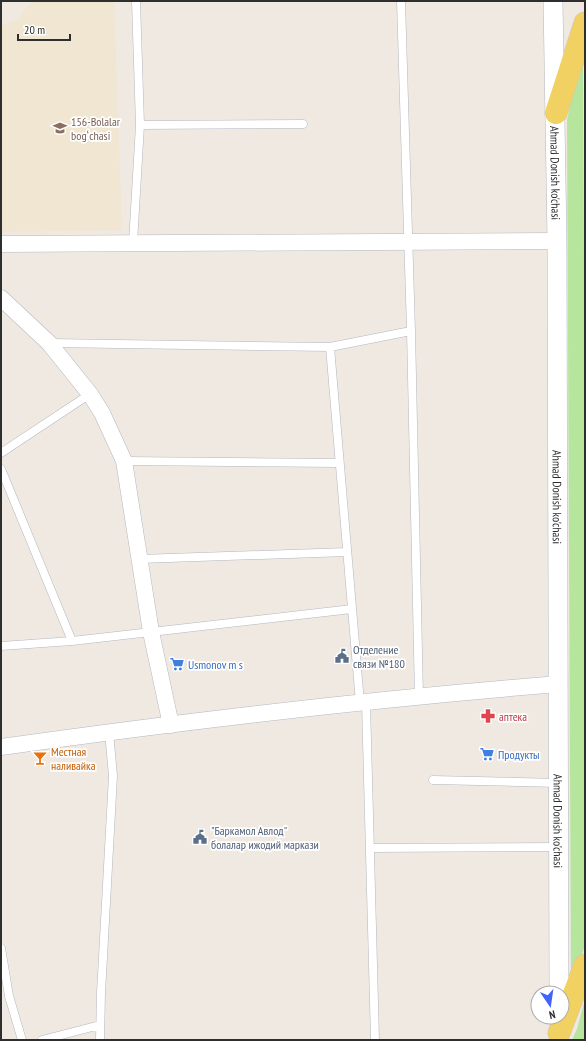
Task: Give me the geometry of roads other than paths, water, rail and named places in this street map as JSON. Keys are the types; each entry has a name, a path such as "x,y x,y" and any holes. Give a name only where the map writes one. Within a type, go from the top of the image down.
{"main road":[{"path":"556,112 585,23"},
{"path":"559,1030 585,965"}],"street":[{"name":"Ahmad Donish ko'chasi","path":"553,1 557,241 559,985"},
{"path":"1,244 557,241"},
{"path":"1,298 49,343 90,394 102,413 124,461 151,632 171,724"},
{"path":"1,747 171,724 419,697 559,684"}],"lane":[{"path":"133,243 140,125 136,1"},
{"path":"401,1 409,242 419,697"},
{"path":"140,125 303,124"},
{"path":"49,343 330,347 411,331"},
{"path":"330,347 352,609 363,703 370,848 375,1040"},
{"path":"1,453 90,394"},
{"path":"124,461 339,463"},
{"path":"1,469 72,642"},
{"path":"139,559 347,552"},
{"path":"1,646 72,642 352,609"},
{"path":"100,1040 113,776 108,732"},
{"path":"433,780 559,783"},
{"path":"370,848 559,847"},
{"path":"1,948 9,996 22,1040"},
{"path":"42,1040 100,1025"}],"place":[{"name":"156-Bolalar bogʻchasi","path":"60,128"},
{"name":"Отделение связи №180","path":"342,656"},
{"name":"Usmonov m s","path":"177,664"},
{"name":"аптека","path":"488,716"},
{"name":"Продукты","path":"487,754"},
{"name":"Местная наливайка","path":"40,758"},
{"name":"\"Баркамол Авлод\" болалар ижодий маркази","path":"200,837"}]}
